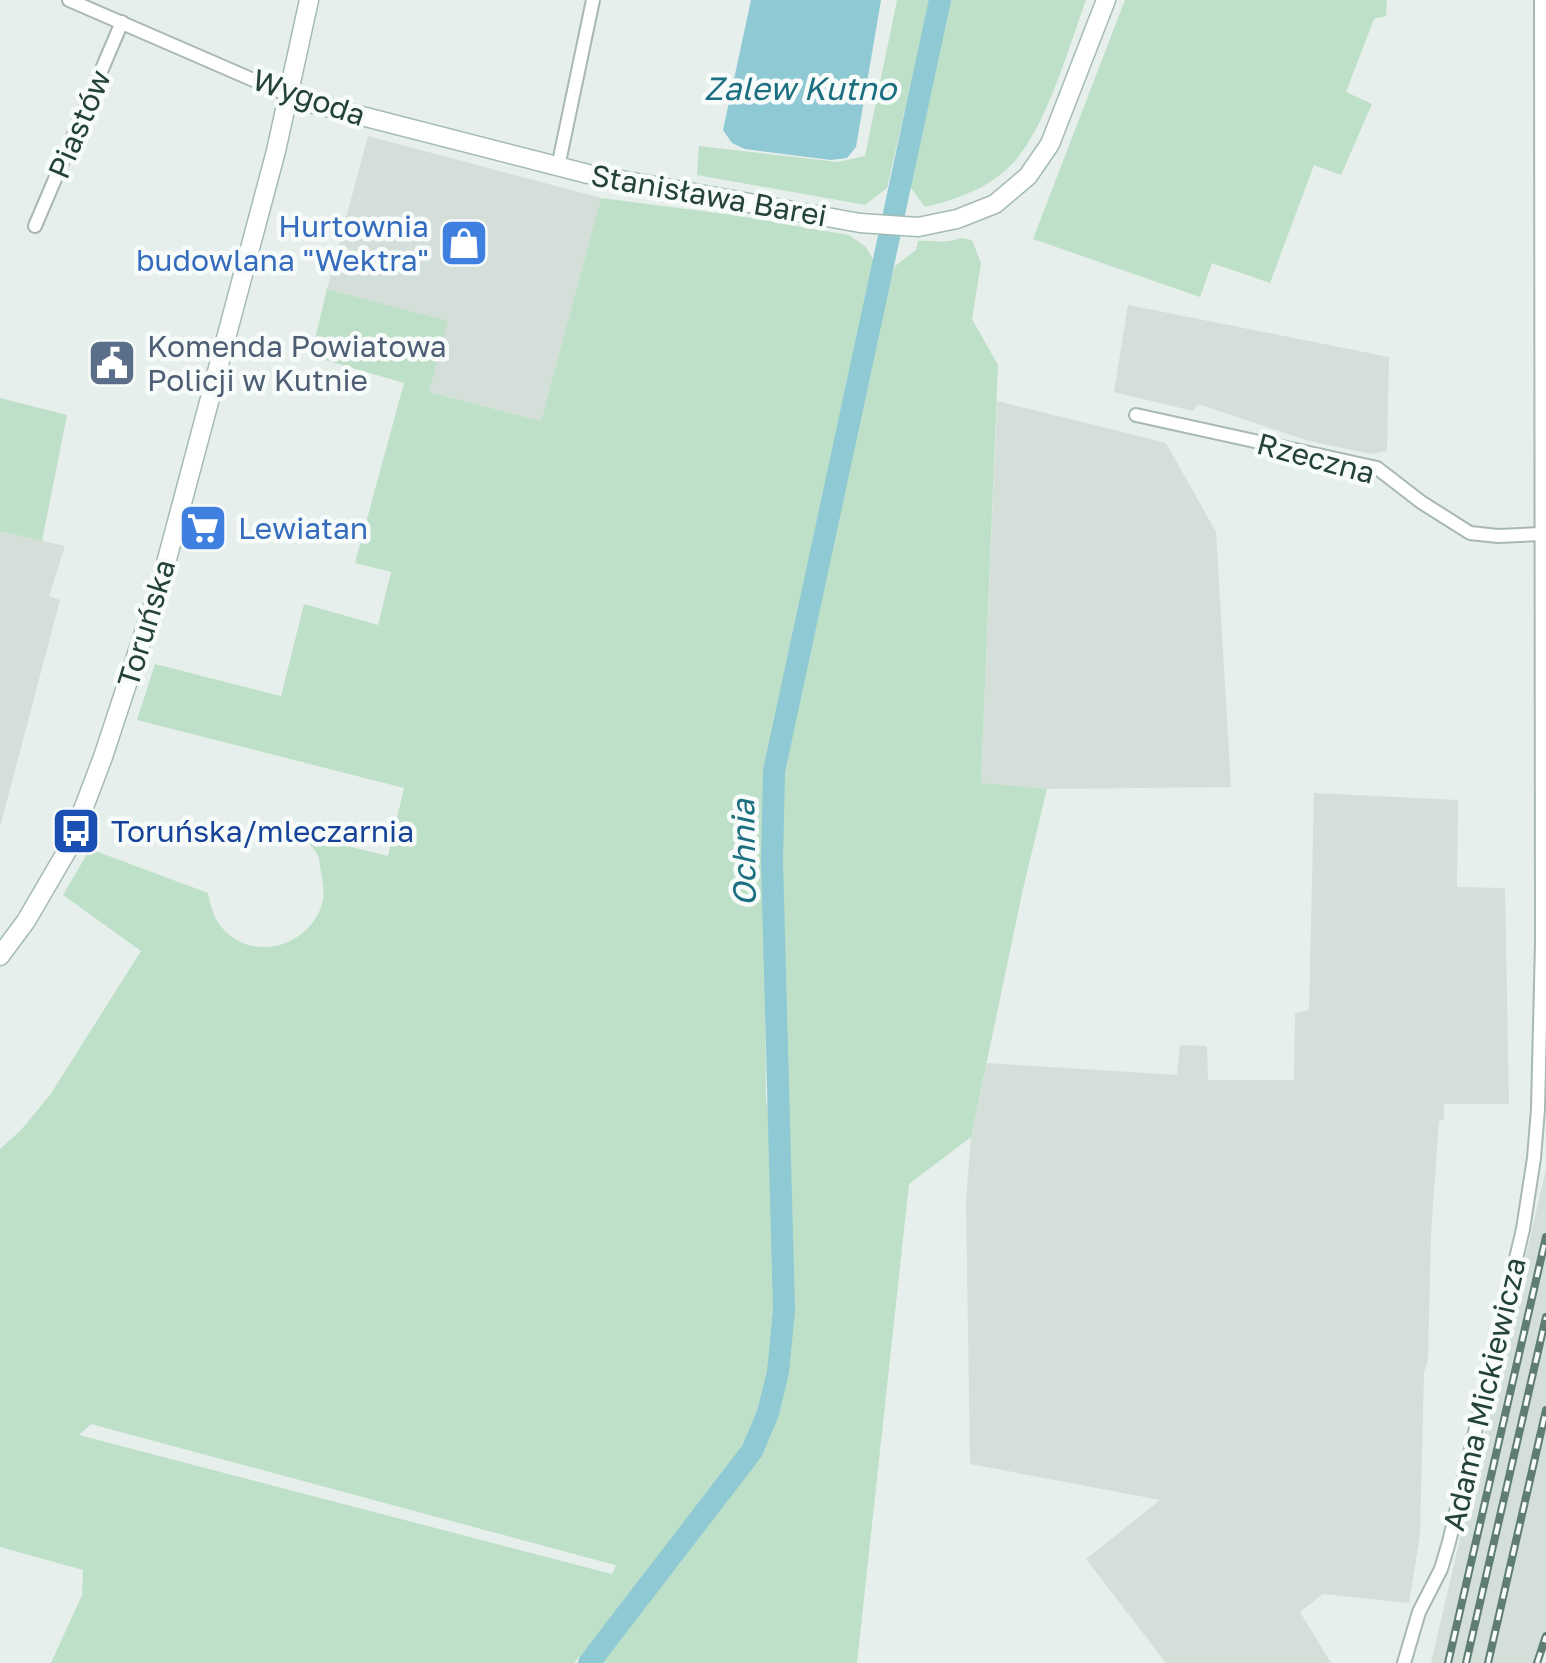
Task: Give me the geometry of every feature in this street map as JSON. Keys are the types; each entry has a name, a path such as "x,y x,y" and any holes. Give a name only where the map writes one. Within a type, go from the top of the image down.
{"street":[{"name":"Wygoda","path":"69,0 310,103 558,167"},
{"name":"Toruńska","path":"0,956 68,850 162,578 276,151 308,0"},
{"path":"558,167 593,0"},
{"name":"Stanisława Barei","path":"558,167 860,223 918,227 957,219 996,204 1028,176 1050,144 1106,0"},
{"name":"Adama Mickiewicza","path":"1404,1663 1419,1612 1442,1569 1449,1542 1523,1229 1534,1158 1542,942 1541,0"},
{"name":"Piastów","path":"35,226 122,22"},
{"name":"Rzeczna","path":"1136,415 1376,468 1470,533 1541,534"}],"shaded area":[{"name":"Hurtownia budowlana \"Wektra\"","path":"368,136 601,198 541,421 429,392 447,321 327,289"},
{"path":"1128,305 1389,357 1387,451 1371,454 1309,441 1198,404 1193,411 1114,392"},
{"path":"997,401 1166,443 1216,532 1231,787 1047,789 981,784"},
{"path":"0,531 65,546 49,596 60,600 0,827"},
{"path":"1314,793 1458,800 1457,887 1505,888 1509,1104 1444,1104 1444,1120 1439,1121 1428,1359 1424,1373 1420,1535 1409,1603 1323,1594 1300,1612 1331,1663 1166,1663 1086,1559 1160,1500 970,1464 966,1200 971,1137 987,1063 1177,1075 1180,1045 1207,1046 1208,1080 1294,1080 1295,1013 1309,1010"},
{"path":"1546,1169 1546,1649 1542,1663 1431,1663"}],"green space":[{"path":"897,0 930,0 887,188 865,205 697,175 699,146 838,162 865,156"},
{"path":"948,0 1086,0 1047,107 1014,162 973,191 925,207 911,188 912,168"},
{"path":"1125,0 1387,0 1386,16 1374,19 1346,92 1372,104 1341,175 1314,165 1270,283 1212,263 1200,297 1033,239"},
{"path":"601,198 849,235 866,247 874,261 764,787 766,1101 771,1121 774,1300 772,1360 752,1432 673,1537 657,1565 574,1663 51,1663 82,1595 83,1570 0,1547 0,1149 50,1095 141,951 63,895 90,849 208,893 216,919 230,935 259,947 275,946 304,932 315,920 323,900 318,856 299,834 388,856 404,788 137,720 155,664 281,696 304,604 378,625 391,572 355,563 404,383 311,356 327,289 448,321 429,392 541,421","holes":["91,1424 616,1566 612,1574 79,1435"]},
{"path":"972,240 981,263 972,319 998,365 981,783 1047,789 971,1137 909,1184 857,1663 599,1663 744,1472 773,1422 787,1360 791,1302 781,920 782,777 882,308 895,266 916,250 918,241"},
{"path":"0,398 67,415 42,541 0,531"}],"water":[{"name":"Zalew Kutno","path":"751,0 881,0 856,147 847,158 831,160 745,149 732,143 723,130"}],"waterway":[{"name":"Ochnia","path":"589,1663 752,1451 768,1413 778,1372 784,1310 772,861 774,771 940,0"}],"railway":[{"path":"1448,1663 1546,1237"},
{"path":"1466,1663 1546,1317"},
{"path":"1488,1663 1546,1410"},
{"path":"1537,1663 1546,1636"}],"place":[{"name":"Hurtownia budowlana \"Wektra\"","path":"464,243"},
{"name":"Komenda Powiatowa Policji w Kutnie","path":"112,363"},
{"name":"Lewiatan","path":"203,528"},
{"name":"Toruńska/mleczarnia","path":"76,831"}]}
